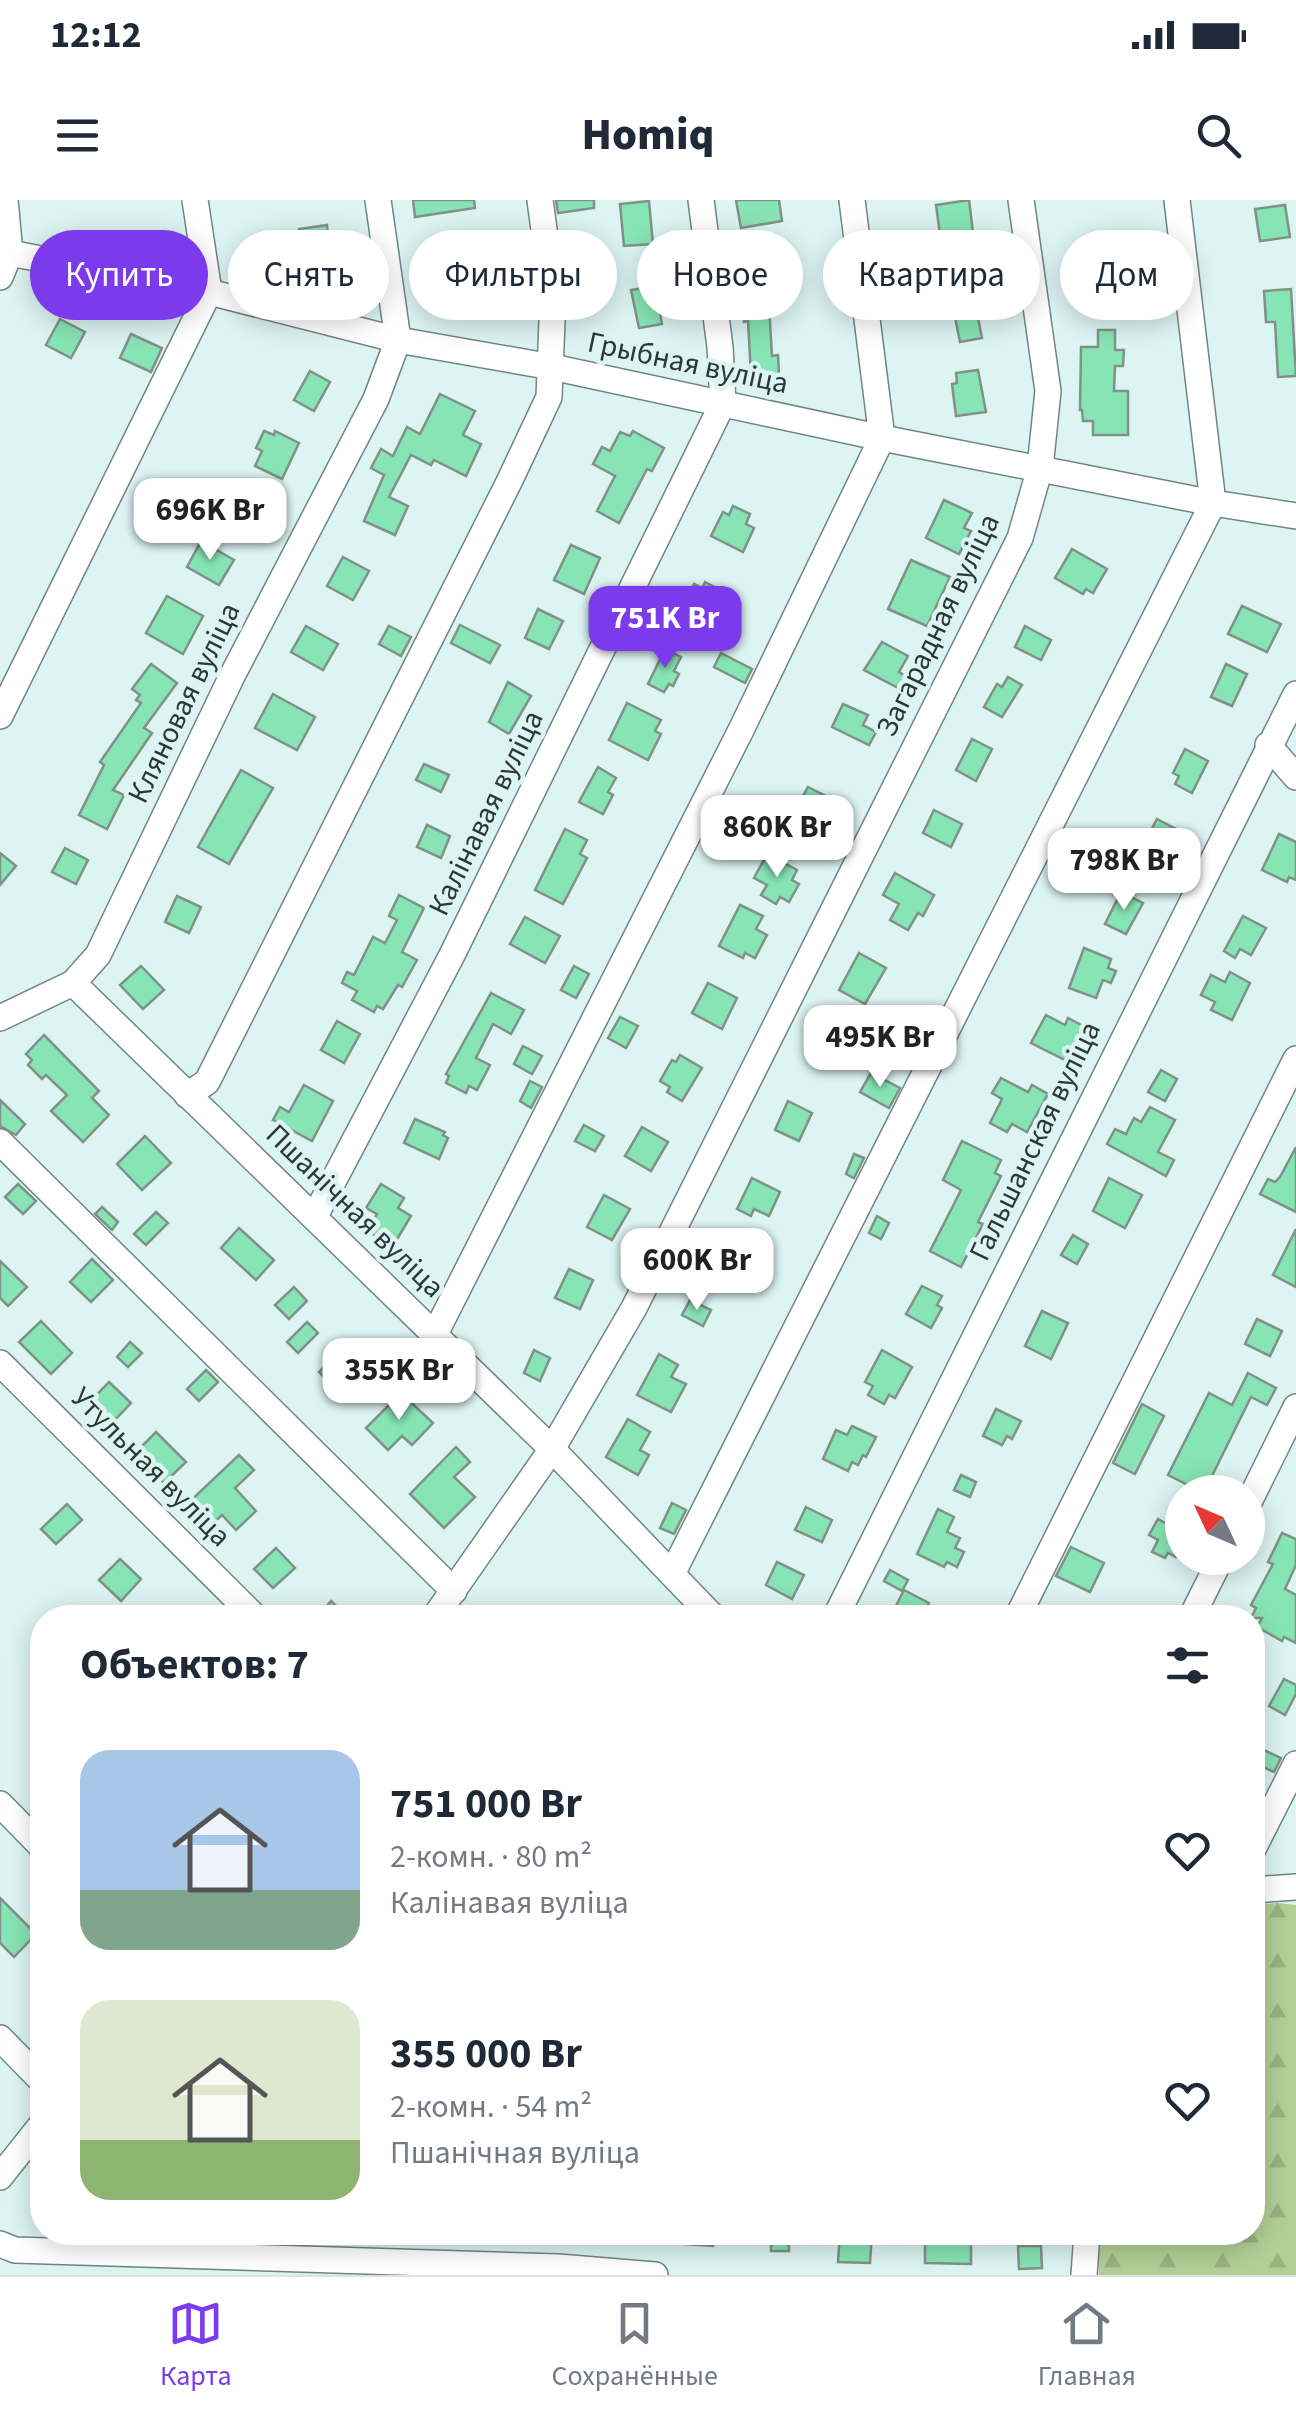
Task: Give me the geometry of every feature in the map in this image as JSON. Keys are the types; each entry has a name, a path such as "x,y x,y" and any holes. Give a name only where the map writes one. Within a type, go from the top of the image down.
{"street":[{"path":"5,200 5,265"},
{"path":"0,716 209,292 194,200"},
{"name":"Кляновая вуліца","path":"0,1018 73,983 98,955 232,676 376,399 398,340 378,200"},
{"path":"187,1095 207,1082 549,397 553,296 540,200"},
{"name":"Калінавая вуліца","path":"315,1216 452,955 723,403 720,346 701,200"},
{"path":"435,1334 741,730 882,438 852,200"},
{"name":"Загарадная вуліца","path":"444,1605 552,1450 634,1308 1020,538 1040,468 1048,391 1021,200"},
{"path":"672,1574 1212,503 1177,200"},
{"name":"Грыбная вуліца","path":"5,265 209,292 398,340 552,367 1212,503 1296,516"},
{"name":"Гальшанская вуліца","path":"841,1605 1296,694"},
{"path":"1268,745 1296,776"},
{"name":"Пшанічная вуліца","path":"73,983 435,1334 702,1605"},
{"path":"1023,1605 1296,1059"},
{"path":"0,1142 454,1591"},
{"name":"Утульная вуліца","path":"0,1362 243,1605"},
{"path":"1262,1475 1296,1407"},
{"path":"1198,1605 1212,1575"},
{"path":"1265,1825 1296,1764"},
{"path":"0,1804 30,1834"},
{"path":"1265,1889 1296,1887"},
{"path":"0,2038 30,2069"},
{"path":"0,2177 30,2139"},
{"path":"0,2244 15,2250 558,2267 655,2275"},
{"path":"1084,2275 1087,2245"}],"green space":[{"path":"1265,1904 1296,1905 1296,2275 1099,2275 1099,2245 1265,2245"}],"building":[{"path":"413,200 474,200 475,208 415,217"},
{"path":"556,200 594,200 594,208 558,213"},
{"path":"736,200 779,200 782,221 741,228"},
{"path":"969,200 973,230 939,230 936,205"},
{"path":"649,201 652,230 637,230 637,245 624,246 620,204"},
{"path":"1285,205 1290,237 1260,241 1255,209"},
{"path":"327,225 327,230 299,230"},
{"path":"637,289 637,318 631,290"},
{"path":"1291,289 1296,376 1278,377 1275,322 1266,322 1264,291"},
{"path":"59,320 85,332 71,358 46,345"},
{"path":"637,320 661,320 662,324 639,328"},
{"path":"744,320 770,320 772,356 778,355 779,374 751,375 748,321"},
{"path":"956,320 978,320 982,338 960,342"},
{"path":"1098,330 1115,330 1115,350 1124,350 1123,366 1115,366 1114,391 1128,391 1128,435 1093,435 1093,421 1083,421 1081,347 1098,347"},
{"path":"131,334 162,348 151,372 120,358"},
{"path":"978,370 986,412 956,416 952,384 957,383 956,373"},
{"path":"310,371 330,382 314,411 294,400"},
{"path":"440,394 475,411 463,435 481,444 466,476 434,460 431,465 411,455 389,497 408,506 395,535 364,521 384,475 371,468 381,449 393,456 407,427 420,434"},
{"path":"264,431 274,435 275,431 299,443 282,479 255,466 262,451 256,448"},
{"path":"633,431 664,448 652,471 647,469 619,523 597,511 615,476 593,464 602,447 610,451 620,432 630,436"},
{"path":"233,495 265,513 251,539 218,520"},
{"path":"944,500 972,513 964,528 971,531 959,554 926,538"},
{"path":"733,506 750,514 746,524 754,528 743,552 711,536 723,512 729,515"},
{"path":"201,541 234,560 219,585 187,567"},
{"path":"571,545 600,558 584,594 554,580"},
{"path":"1072,549 1107,569 1093,593 1086,589 1083,594 1055,578"},
{"path":"343,557 369,571 353,600 327,586"},
{"path":"911,560 950,577 927,626 888,609"},
{"path":"705,582 722,591 718,597 725,601 706,637 670,619 681,596 687,599 694,584 702,588"},
{"path":"167,596 203,616 183,654 146,633"},
{"path":"1242,606 1281,624 1267,652 1228,634"},
{"path":"538,609 563,621 549,649 525,638"},
{"path":"460,625 500,645 490,663 451,643"},
{"path":"306,626 338,644 323,670 291,652"},
{"path":"389,626 411,637 401,656 379,644"},
{"path":"1025,626 1051,640 1041,660 1015,647"},
{"path":"882,642 908,656 899,672 909,678 902,690 864,670"},
{"path":"665,649 681,657 674,671 679,674 673,686 669,684 664,692 648,684"},
{"path":"721,653 752,669 745,683 714,667"},
{"path":"151,664 177,683 144,728 152,733 113,790 124,795 107,829 79,815 104,765 100,762 141,703 136,700 140,695 132,689"},
{"path":"1226,664 1247,674 1232,706 1211,697"},
{"path":"1008,677 1022,685 1002,717 984,707 997,684 1002,687"},
{"path":"508,682 531,696 509,734 489,722"},
{"path":"273,694 315,717 297,750 255,728"},
{"path":"627,703 661,720 655,731 661,734 648,760 609,740"},
{"path":"843,704 868,715 863,725 876,732 869,745 832,727"},
{"path":"972,739 992,749 976,781 956,770"},
{"path":"1185,749 1208,761 1192,793 1175,784 1179,776 1173,773"},
{"path":"424,764 449,775 441,792 416,780"},
{"path":"598,767 616,778 603,814 579,802"},
{"path":"241,770 273,788 229,864 198,847"},
{"path":"808,787 824,795 810,822 794,813"},
{"path":"934,810 962,824 951,847 923,833"},
{"path":"1157,819 1178,830 1163,861 1141,850"},
{"path":"427,825 450,836 441,858 417,847"},
{"path":"565,829 587,840 580,854 587,858 563,904 535,890"},
{"path":"1279,834 1296,842 1296,880 1289,877 1287,882 1262,870"},
{"path":"65,848 88,860 76,884 52,872"},
{"path":"0,853 16,866 0,885"},
{"path":"767,854 797,870 792,880 799,884 789,902 780,897 776,904 761,895 767,885 754,878"},
{"path":"895,873 934,895 923,916 918,913 908,930 890,920 899,904 883,895"},
{"path":"1121,892 1143,903 1126,934 1105,924"},
{"path":"399,895 424,908 402,952 417,960 402,987 398,985 383,1009 377,1006 374,1012 352,1000 357,991 342,983 347,972 354,975 373,937 385,943 397,920 389,916"},
{"path":"177,896 201,907 189,933 165,922"},
{"path":"740,905 763,916 756,929 767,935 755,958 745,953 743,958 719,946"},
{"path":"1243,916 1266,928 1251,955 1240,949 1235,958 1224,951"},
{"path":"525,917 560,936 545,963 510,944"},
{"path":"1084,948 1111,959 1108,968 1116,971 1111,983 1103,980 1096,998 1069,988"},
{"path":"859,953 886,968 865,1004 839,990"},
{"path":"141,966 164,990 143,1009 120,985"},
{"path":"574,966 589,974 576,998 561,990"},
{"path":"1230,972 1250,983 1232,1020 1211,1010 1215,1002 1201,995 1211,975 1225,982"},
{"path":"708,983 737,998 722,1029 692,1013"},
{"path":"491,993 524,1010 511,1034 493,1024 476,1058 490,1065 477,1090 469,1086 466,1093 446,1083 446,1074"},
{"path":"1046,1015 1065,1025 1068,1018 1083,1026 1065,1060 1031,1043"},
{"path":"620,1017 638,1026 626,1048 608,1038"},
{"path":"826,1019 853,1031 842,1056 836,1053 833,1060 820,1055 824,1047 814,1043"},
{"path":"337,1021 360,1034 344,1063 321,1050"},
{"path":"44,1035 99,1091 92,1098 109,1115 83,1142 51,1111 67,1095 46,1075 42,1079 28,1065 32,1060 26,1054"},
{"path":"523,1046 542,1056 532,1074 514,1064"},
{"path":"680,1055 702,1068 682,1101 667,1092 670,1087 660,1081 672,1060 676,1062"},
{"path":"1161,1070 1177,1079 1165,1101 1148,1092"},
{"path":"871,1073 900,1088 889,1108 860,1092"},
{"path":"1001,1078 1028,1092 1032,1085 1048,1094 1027,1132 1012,1124 1007,1132 990,1123 1002,1099 992,1093"},
{"path":"530,1081 542,1087 531,1108 520,1101"},
{"path":"304,1085 333,1101 312,1141 273,1120 280,1107 289,1112"},
{"path":"0,1100 25,1124 16,1135 0,1126"},
{"path":"788,1101 812,1113 799,1141 775,1130"},
{"path":"1150,1107 1175,1120 1158,1152 1174,1160 1166,1176 1107,1144 1115,1129 1126,1134 1134,1118 1141,1122"},
{"path":"415,1119 445,1132 443,1135 448,1138 439,1159 404,1143"},
{"path":"584,1125 604,1136 595,1151 575,1141"},
{"path":"642,1127 668,1142 651,1171 625,1156"},
{"path":"145,1136 171,1163 142,1190 117,1164"},
{"path":"962,1141 1001,1160 995,1173 1001,1176 961,1267 930,1251 961,1190 943,1180"},
{"path":"1296,1147 1296,1212 1260,1194 1268,1179 1275,1182 1280,1177"},
{"path":"854,1154 864,1158 854,1178 846,1174"},
{"path":"752,1178 780,1192 769,1216 754,1209 751,1216 737,1209"},
{"path":"1109,1178 1142,1195 1125,1228 1093,1211"},
{"path":"18,1184 36,1201 23,1214 5,1197"},
{"path":"381,1184 404,1198 398,1208 411,1216 393,1246 367,1231 377,1214 366,1208"},
{"path":"604,1195 630,1209 612,1240 587,1227"},
{"path":"102,1207 118,1222 112,1230 95,1214"},
{"path":"156,1212 168,1223 146,1245 134,1234"},
{"path":"877,1216 889,1223 881,1239 869,1233"},
{"path":"239,1228 274,1260 256,1280 221,1248"},
{"path":"1296,1229 1296,1287 1273,1275"},
{"path":"726,1232 749,1241 737,1268 715,1258"},
{"path":"1073,1235 1088,1244 1077,1264 1061,1255"},
{"path":"92,1259 113,1280 91,1302 70,1282"},
{"path":"0,1261 27,1287 8,1306 0,1298"},
{"path":"569,1269 593,1280 580,1309 555,1298"},
{"path":"922,1286 942,1296 937,1305 942,1308 931,1328 906,1314"},
{"path":"294,1287 307,1301 289,1319 275,1305"},
{"path":"690,1300 711,1310 703,1326 682,1315"},
{"path":"1042,1311 1068,1323 1051,1359 1025,1346"},
{"path":"1257,1319 1282,1331 1270,1356 1245,1344"},
{"path":"41,1321 72,1353 51,1374 19,1342"},
{"path":"307,1322 318,1333 298,1353 287,1342"},
{"path":"349,1341 383,1373 360,1397 351,1388 343,1396 319,1372"},
{"path":"130,1342 142,1353 128,1367 117,1357"},
{"path":"534,1350 550,1358 540,1381 524,1373"},
{"path":"882,1350 912,1367 895,1398 889,1395 884,1404 868,1395 873,1386 865,1382"},
{"path":"659,1354 678,1365 671,1377 686,1384 671,1412 637,1395"},
{"path":"206,1370 218,1382 199,1401 187,1389"},
{"path":"1248,1373 1276,1388 1267,1405 1251,1397 1212,1475 1168,1475 1209,1393 1232,1405"},
{"path":"109,1382 131,1403 110,1425 88,1404"},
{"path":"401,1393 433,1423 412,1445 402,1436 388,1450 366,1428"},
{"path":"1142,1404 1164,1416 1135,1474 1113,1463"},
{"path":"996,1409 1021,1421 1012,1439 1007,1436 1002,1445 983,1436"},
{"path":"628,1419 650,1432 640,1450 649,1455 638,1475 606,1457"},
{"path":"852,1426 876,1437 866,1457 863,1455 858,1465 852,1462 848,1471 823,1459 836,1430 847,1435"},
{"path":"156,1432 186,1462 164,1483 135,1453"},
{"path":"456,1447 470,1462 454,1477 475,1497 444,1528 410,1494"},
{"path":"239,1455 254,1470 235,1488 256,1511 236,1530 222,1515 209,1527 187,1504"},
{"path":"961,1475 976,1482 970,1497 954,1490"},
{"path":"672,1503 686,1510 674,1534 660,1528"},
{"path":"67,1504 82,1520 56,1544 41,1529"},
{"path":"806,1507 832,1520 822,1542 795,1530"},
{"path":"938,1509 954,1517 947,1532 960,1538 955,1548 964,1552 957,1567 947,1562 944,1567 917,1554"},
{"path":"1158,1519 1165,1523 1165,1558 1152,1552 1158,1540 1149,1535"},
{"path":"1282,1533 1296,1539 1296,1565 1285,1589 1296,1595 1296,1643 1284,1637 1282,1641 1265,1631 1265,1605 1251,1605 1273,1564 1268,1562"},
{"path":"1071,1547 1104,1563 1090,1592 1056,1576"},
{"path":"276,1548 295,1568 273,1588 254,1569"},
{"path":"120,1559 141,1579 121,1601 99,1580"},
{"path":"777,1562 804,1575 792,1599 766,1585"},
{"path":"890,1570 908,1580 902,1591 884,1581"},
{"path":"904,1590 929,1603 928,1605 896,1605"},
{"path":"1284,1679 1296,1685 1296,1694 1285,1715 1269,1706"},
{"path":"1265,1750 1281,1758 1274,1772 1265,1768"},
{"path":"0,1898 30,1928 30,1940 14,1957 0,1943"},
{"path":"771,2245 789,2245 789,2251 771,2251"},
{"path":"839,2245 871,2245 870,2263 838,2262"},
{"path":"925,2245 971,2245 971,2264 925,2263"},
{"path":"1018,2246 1041,2246 1042,2268 1019,2269"}]}
